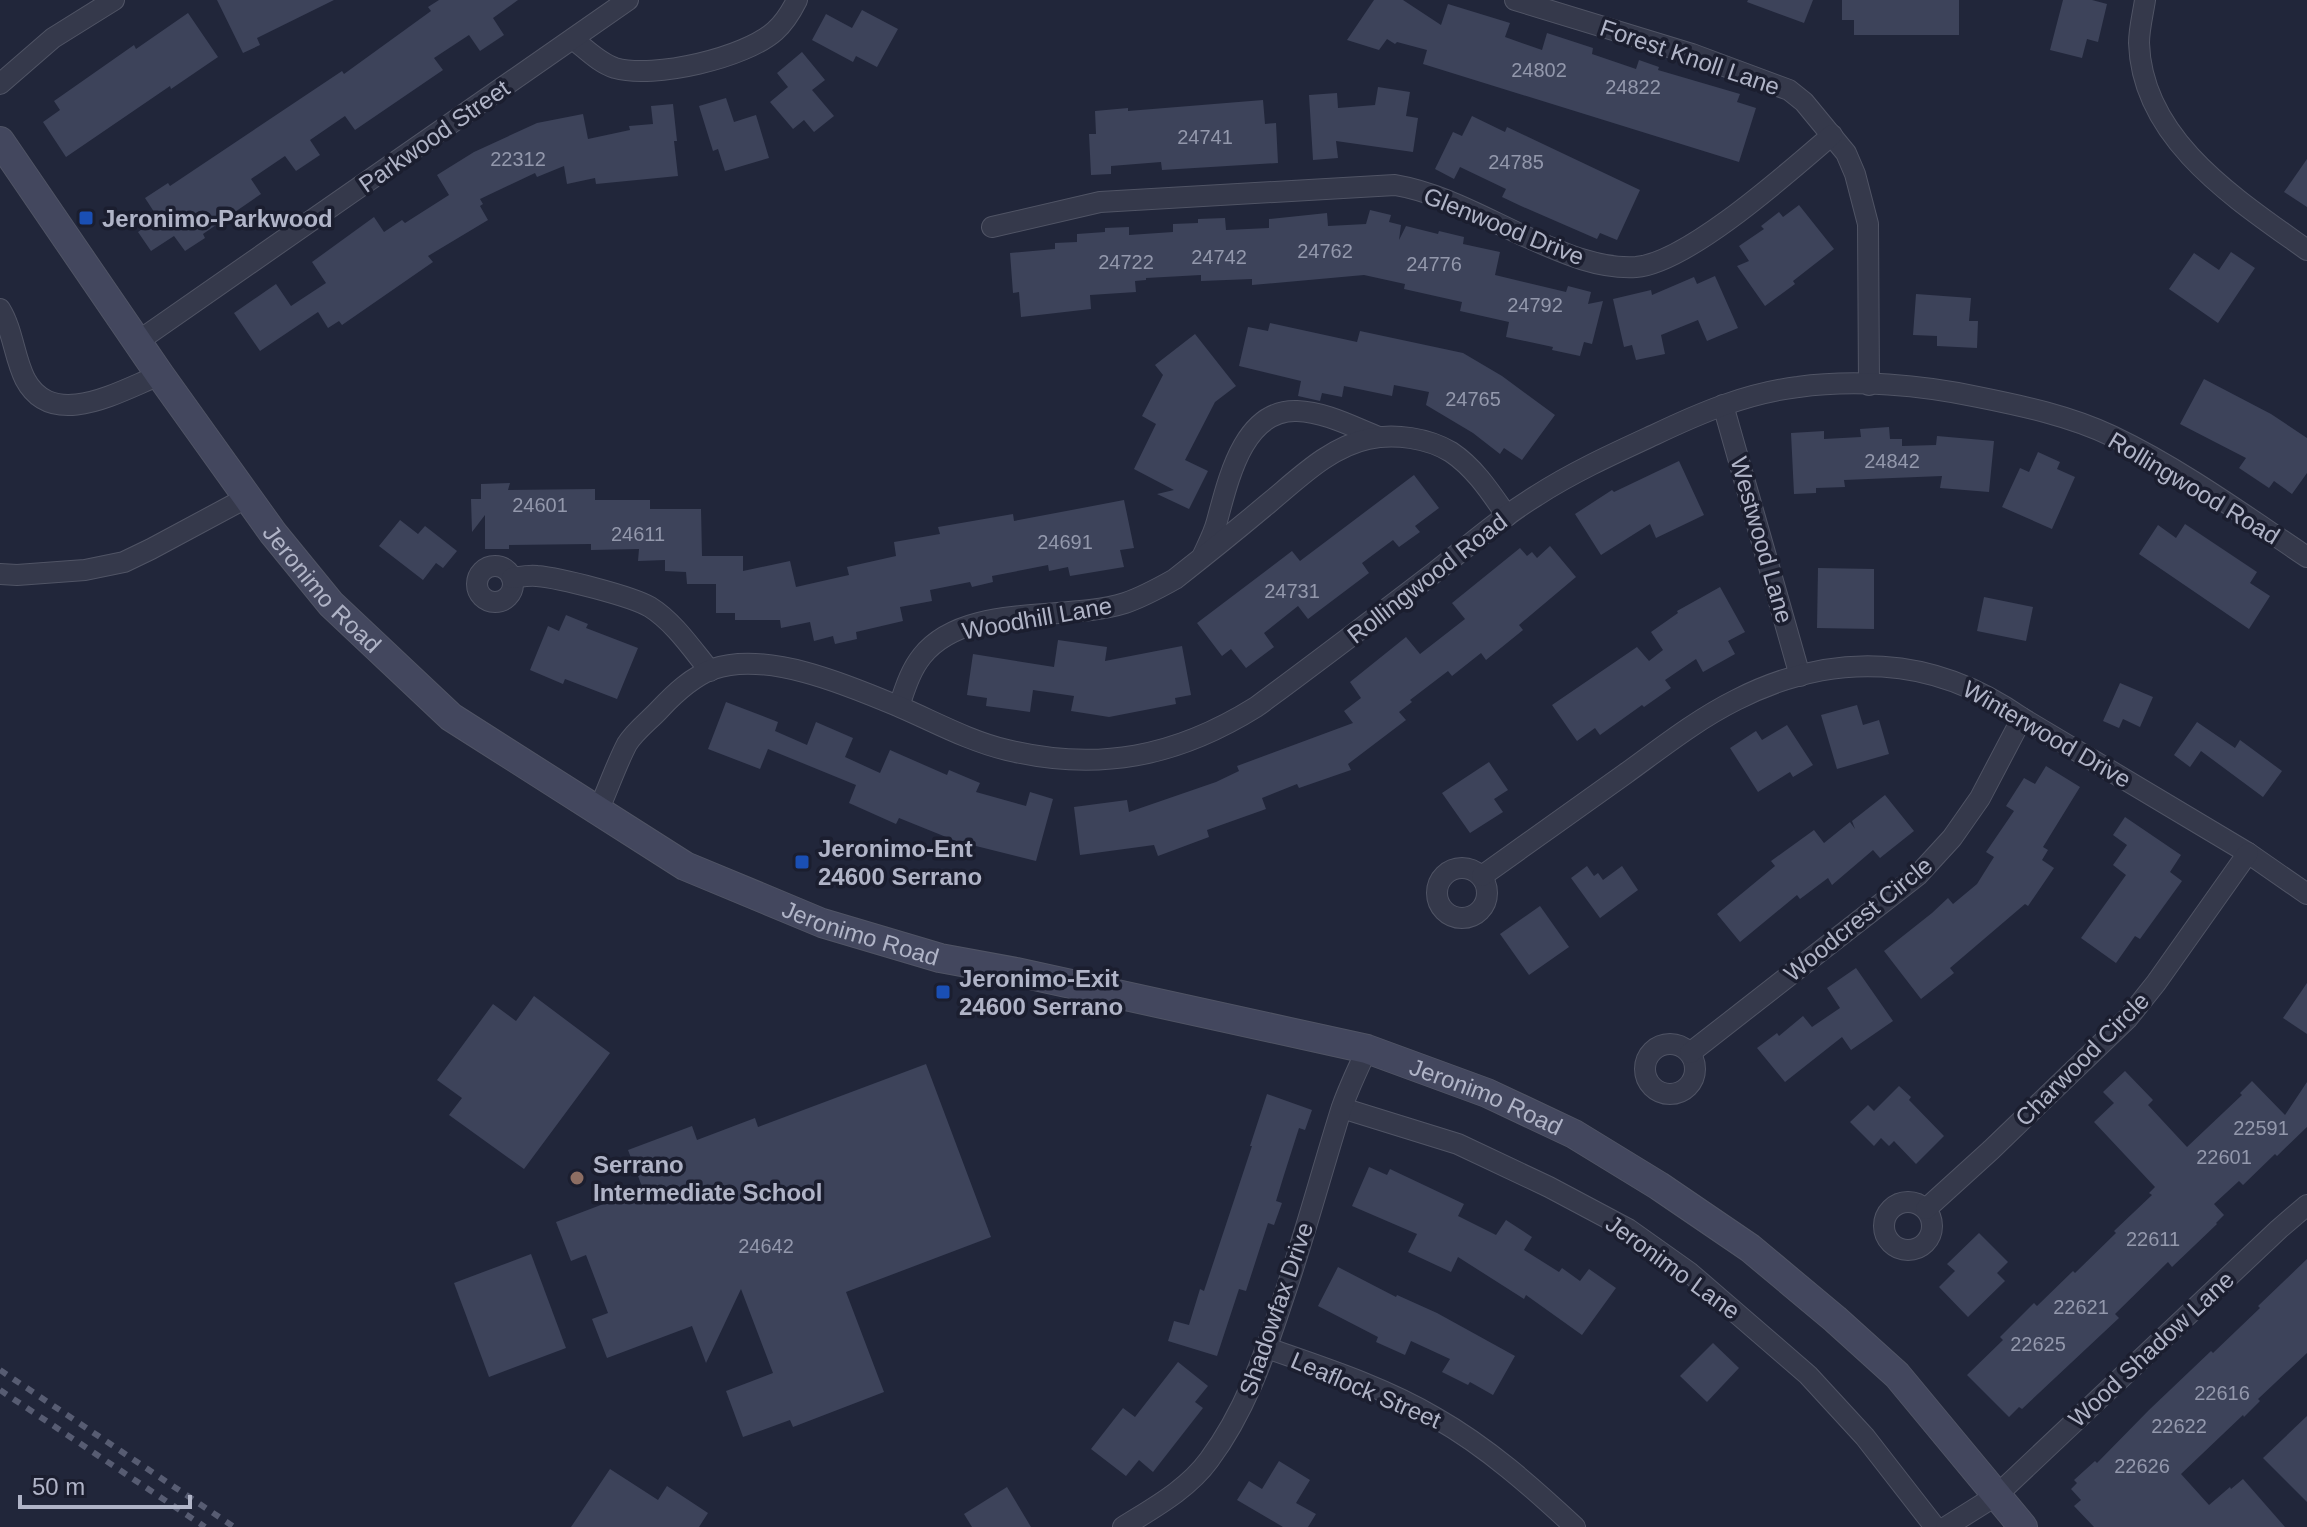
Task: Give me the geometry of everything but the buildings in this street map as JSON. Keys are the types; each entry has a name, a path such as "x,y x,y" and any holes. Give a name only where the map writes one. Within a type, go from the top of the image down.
{"main road":[{"name":"Jeronimo Road","path":"0,141 246,498 331,604 451,717 685,866 822,923 940,958 1367,1049 1487,1093 1574,1134 1659,1186 1750,1248 1835,1319 1897,1375 2023,1527"}],"street":[{"path":"0,84 53,38 114,0"},
{"name":"Parkwood Street","path":"137,342 628,0"},
{"path":"574,40 605,64 616,68 630,71 692,66 748,47 775,31 797,0"},
{"name":"Forest Knoll Lane","path":"1515,0 1692,54 1789,90 1804,102 1846,153 1868,224 1869,385"},
{"path":"2145,0 2139,41 2145,83 2159,115 2212,178 2307,250"},
{"name":"Glenwood Drive","path":"992,227 1100,202 1395,185 1431,194 1582,260 1638,267 1657,263 1707,234 1774,184 1832,135"},
{"path":"0,309 25,378 34,391 55,404 67,407 83,404 160,375"},
{"name":"Rollingwood Road","path":"598,811 628,742 686,685 710,671 734,665 800,670 899,706 978,741 1032,755 1094,760 1155,753 1190,741 1233,722 1256,707 1536,496 1605,458 1684,421 1723,405 1797,387 1834,384 1925,388 2050,414 2110,435 2202,487 2307,557"},
{"name":"Westwood Lane","path":"1723,405 1800,676"},
{"name":"Woodhill Lane","path":"1202,557 1238,457 1247,439 1268,417 1284,412 1314,413 1379,437"},
{"name":"Woodhill Lane","path":"899,706 910,675 922,655 943,636 970,625 1123,603 1175,579 1319,463 1365,439 1416,440 1432,443 1451,453 1482,480 1507,516"},
{"path":"0,574 85,570 124,562 246,498"},
{"path":"512,578 534,575 551,578 632,599 650,607 673,627 710,671"},
{"name":"Winterwood Drive","path":"1482,876 1710,715 1754,691 1800,676 1841,668 1884,665 1946,677 1996,699 2022,718 2248,853 2307,894"},
{"name":"Woodcrest Circle","path":"1690,1053 1918,875 1952,838 1980,798 2022,718"},
{"name":"Charwood Circle","path":"1926,1209 2128,1018 2248,853"},
{"name":"Shadowfax Drive","path":"1123,1527 1178,1490 1208,1461 1239,1414 1267,1348 1342,1108 1367,1049"},
{"name":"Jeronimo Lane","path":"1342,1108 1458,1144 1628,1229 1690,1273 1808,1375 1865,1437 1935,1527"},
{"name":"Wood Shadow Lane","path":"1946,1527 1997,1495 2307,1205"},
{"name":"Leaflock Street","path":"1267,1348 1351,1378 1433,1416 1465,1435 1575,1527"}],"railway":[{"path":"0,1370 234,1527"},
{"path":"0,1390 205,1527"}],"place":[{"name":"Jeronimo-Parkwood","path":"86,218"},
{"name":"Jeronimo-Ent 24600 Serrano","path":"802,862"},
{"name":"Jeronimo-Exit 24600 Serrano","path":"943,992"},
{"name":"Serrano Intermediate School","path":"577,1178"}]}
